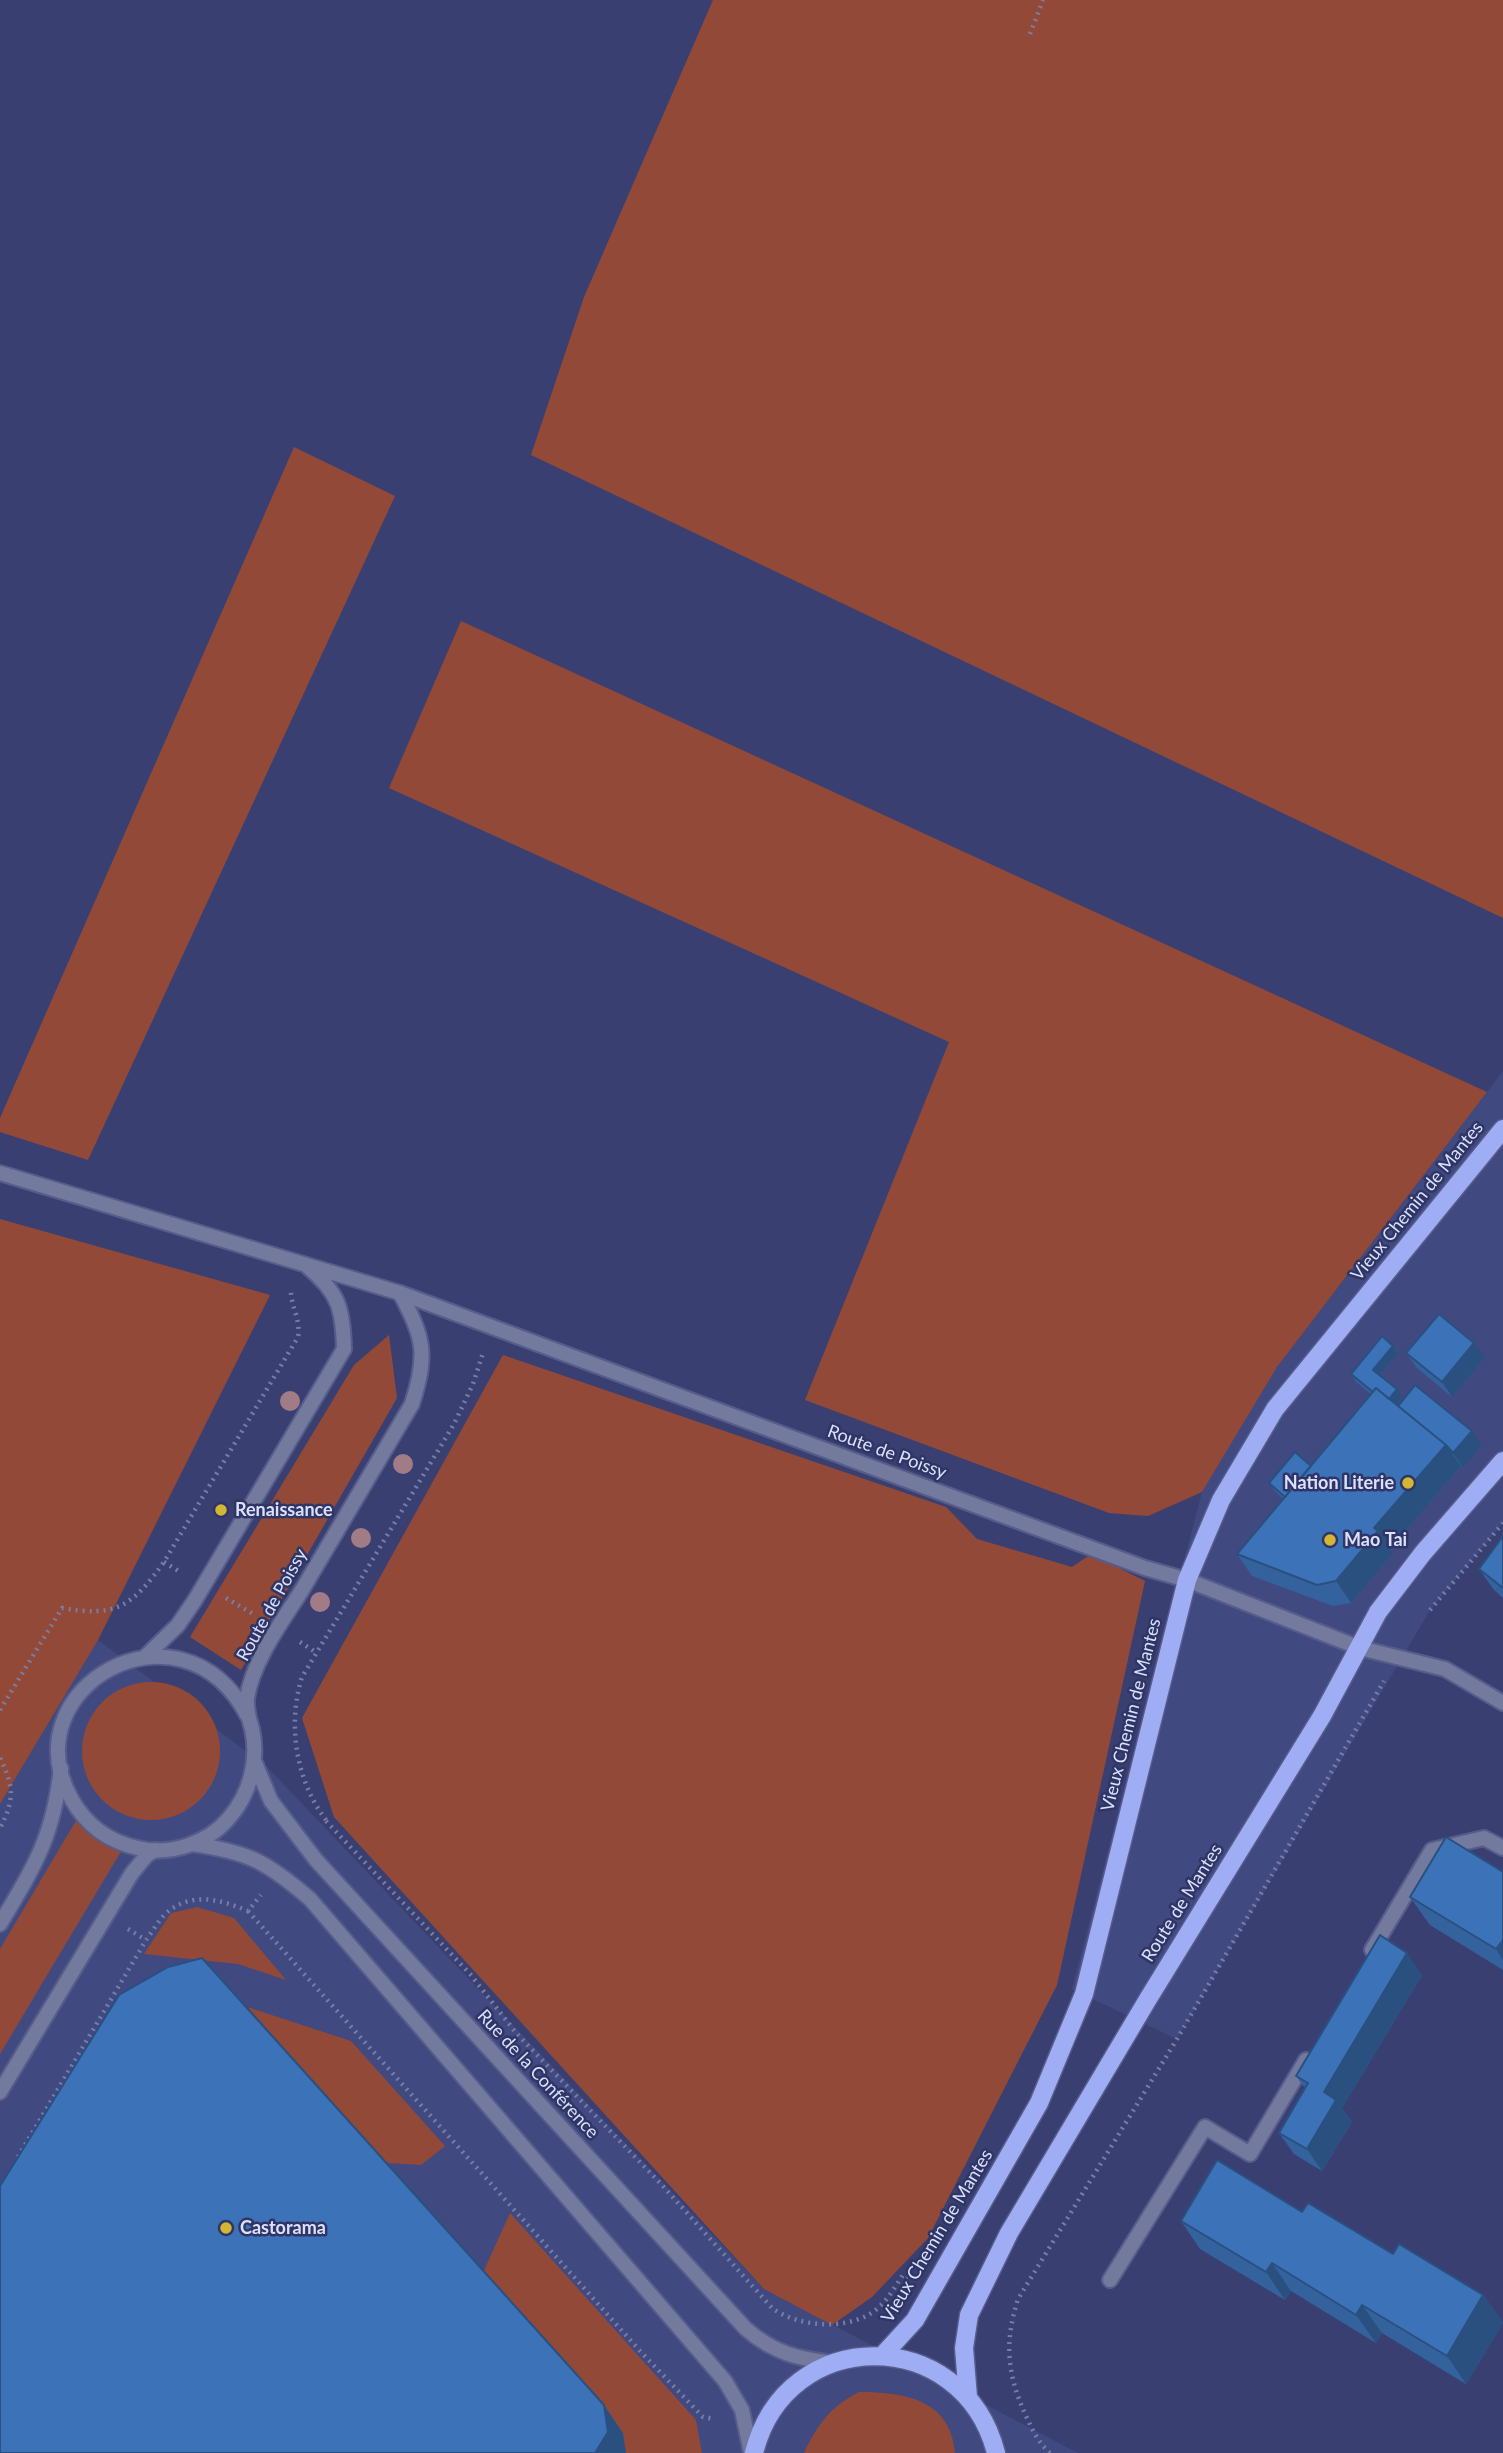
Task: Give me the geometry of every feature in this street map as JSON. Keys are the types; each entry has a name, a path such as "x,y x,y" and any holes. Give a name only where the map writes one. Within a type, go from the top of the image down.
{"main road":[{"name":"Vieux Chemin de Mantes","path":"882,2356 915,2320 1039,2103 1084,1994 1187,1580 1221,1500 1275,1409 1503,1129"},
{"name":"Route de Mantes","path":"968,2398 965,2333 982,2283 1134,2022 1360,1648 1378,1612 1423,1553 1503,1461"},
{"path":"752,2453 769,2416 786,2394 807,2375 834,2363 862,2356 882,2356 924,2365 952,2382 968,2398 988,2428 996,2453"}],"street":[{"name":"Route de Poissy","path":"0,1173 400,1293 1145,1568 1187,1580 1360,1648 1446,1669 1503,1703"},
{"name":"Route de Poissy","path":"146,1656 178,1625 195,1600 344,1349 343,1320 330,1286 297,1261"},
{"name":"Route de Poissy","path":"247,1714 252,1683 270,1644 412,1404 423,1370 423,1352 413,1318 400,1293"},
{"path":"0,1924 31,1872 51,1830 61,1768 64,1722 79,1694 89,1682 116,1664 146,1656 177,1657 206,1668 230,1688 247,1714 252,1730 254,1761 239,1805 219,1829 191,1844 156,1850 147,1855 132,1873 0,2092"},
{"name":"Rue de la Conférence","path":"254,1761 260,1781 271,1801 316,1860 746,2329 777,2352 795,2358 834,2363"},
{"path":"61,1768 71,1798 89,1823 115,1841 156,1850"},
{"path":"1362,1967 1432,1850 1484,1838 1503,1848"},
{"path":"191,1844 230,1851 265,1862 310,1899 718,2372 742,2410 752,2453"},
{"path":"1110,2280 1205,2127 1250,2154 1313,2049"}],"path":[{"path":"1030,34 1043,0"},
{"path":"0,1710 62,1608 100,1611 120,1606 141,1594 164,1562 298,1336 300,1322 290,1296 297,1261"},
{"path":"488,1326 473,1384 454,1424 302,1676 295,1700 296,1729 303,1780 312,1802 326,1821 470,1974 517,2034 662,2185 772,2308 786,2319 811,2324 851,2320 879,2308 903,2275 909,2278"},
{"path":"1430,1610 1503,1523"},
{"path":"164,1562 184,1574"},
{"path":"221,1595 262,1619"},
{"path":"295,1639 317,1653"},
{"path":"1050,2453 1039,2443 1009,2372 1011,2322 1018,2299 1177,2039 1386,1678"},
{"path":"0,1758 9,1777 13,1796 0,1828"},
{"path":"318,1829 326,1821"},
{"path":"248,1911 268,1887"},
{"path":"17,2160 146,1940 169,1910 198,1898 220,1900 248,1911 640,2351 703,2417 719,2421"},
{"path":"124,1927 146,1940"}],"shaded area":[{"path":"713,0 1503,0 1503,918 531,455 584,297"},
{"path":"294,447 395,496 88,1160 0,1132 0,1118"},
{"path":"461,621 1487,1092 1277,1367 1202,1492 1148,1516 1109,1513 805,1400 949,1042 389,788"},
{"path":"1503,1071 1503,1523 1430,1610 1177,2039 1072,1989 1202,1492 1277,1367"},
{"path":"0,1219 270,1295 98,1640 0,1804"},
{"path":"389,1335 397,1398 241,1670 190,1637 354,1365"},
{"path":"503,1355 946,1507 977,1539 1072,1567 1091,1554 1145,1581 1057,1985 928,2238 872,2297 832,2325 764,2289 334,1817 302,1718"},
{"path":"98,1640 268,1768 764,2289 1078,2453 0,2453 0,1804"},
{"path":"151,1682 177,1688 199,1703 214,1725 220,1751 214,1777 199,1799 177,1814 151,1820 125,1814 103,1799 88,1777 82,1751 88,1725 103,1703 125,1688"},
{"path":"77,1819 123,1848 0,2054 0,1949"},
{"path":"197,1907 234,1918 286,1980 238,1964 144,1954 171,1913"},
{"path":"229,2001 351,2041 445,2146 421,2165 371,2162"},
{"path":"510,2213 696,2420 702,2453 626,2453 482,2275"},
{"path":"859,2392 892,2394 922,2402 945,2421 952,2435 955,2453 804,2453 826,2417"}],"building":[{"path":"1439,1314 1474,1343 1442,1382 1406,1353"},
{"path":"1382,1336 1393,1346 1373,1370 1397,1389 1389,1399 1376,1388 1373,1392 1351,1374"},
{"path":"1415,1385 1472,1431 1453,1453 1398,1406"},
{"path":"1376,1388 1446,1445 1374,1528 1378,1531 1336,1581 1317,1585 1237,1554"},
{"path":"1295,1452 1311,1466 1285,1497 1269,1483"},
{"path":"1503,1536 1503,1588 1479,1569"},
{"path":"1446,1837 1503,1872 1503,1940 1496,1949 1410,1897"},
{"path":"1380,1935 1407,1953 1324,2092 1336,2100 1307,2149 1279,2133 1308,2083 1296,2076"},
{"name":"Castorama","path":"202,1958 604,2405 608,2432 595,2453 0,2453 0,2186 119,1995 168,1967"},
{"path":"1217,2160 1302,2212 1308,2203 1393,2254 1399,2244 1483,2295 1447,2356 1362,2305 1356,2315 1272,2263 1266,2272 1181,2221"}],"place":[{"name":"Nation Literie","path":"1408,1483"},
{"name":"Renaissance","path":"221,1510"},
{"name":"Mao Tai","path":"1330,1540"},
{"name":"Castorama","path":"226,2228"}]}
